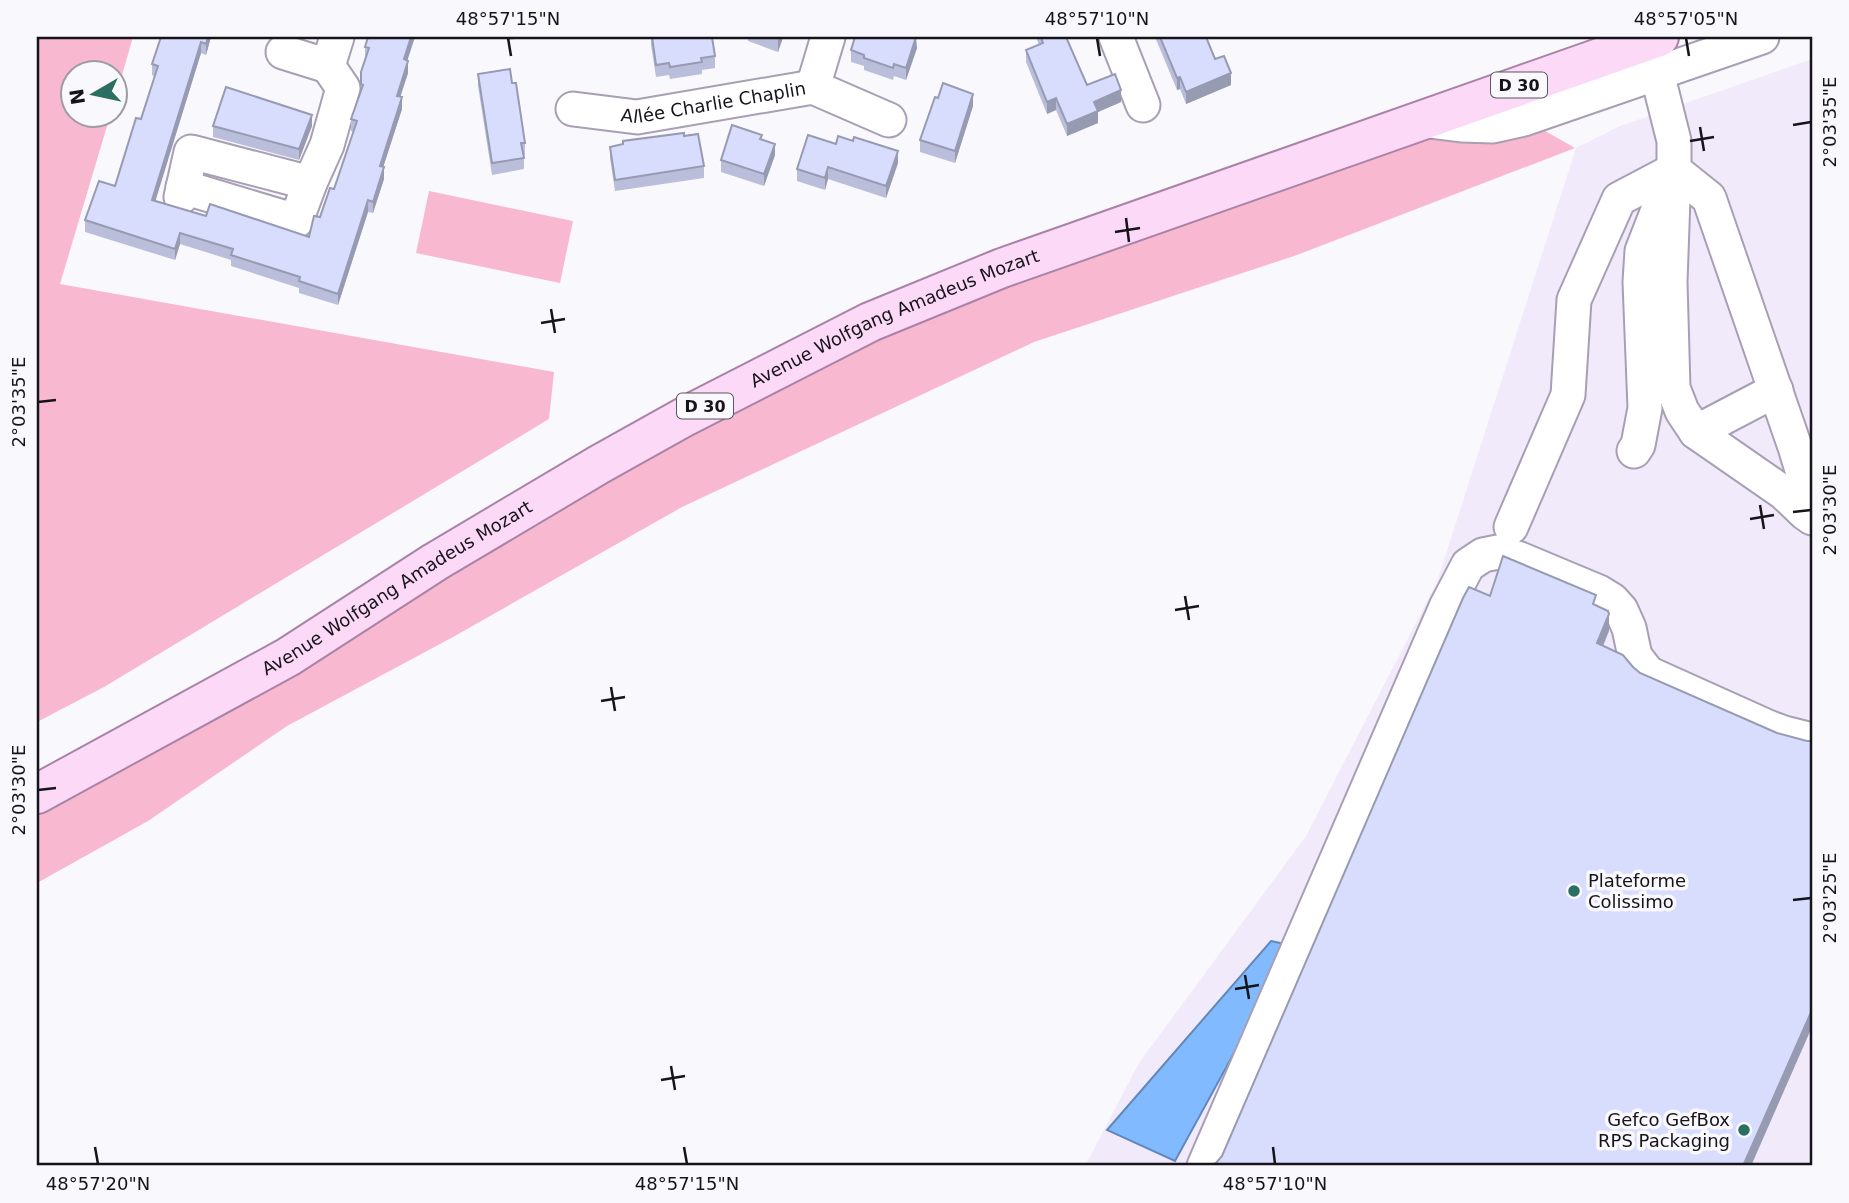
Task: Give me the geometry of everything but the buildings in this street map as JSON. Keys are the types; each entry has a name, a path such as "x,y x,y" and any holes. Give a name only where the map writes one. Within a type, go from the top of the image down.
{"main road":[{"name":"Avenue Wolfgang Amadeus Mozart","path":"37,794 288,657 435,562 600,464 686,416 870,322 1002,268 1618,51 1658,55"}],"street":[{"path":"813,87 828,37"},
{"path":"1116,37 1143,105"},
{"path":"1421,120 1461,125 1504,124 1524,119 1658,55 1762,37"},
{"path":"182,192 191,152 310,183 327,145 343,88 333,51 283,52"},
{"path":"1658,55 1674,141 1670,282 1673,388 1682,411 1696,432 1784,493 1812,518"},
{"name":"Allée Charlie Chaplin","path":"573,109 637,117 813,87 889,120"},
{"path":"1674,170 1709,198 1812,503"},
{"path":"1634,451 1638,445 1645,408 1640,282 1642,251 1674,170"},
{"path":"1511,527 1568,395 1574,300 1619,199 1674,170"},
{"path":"1696,432 1776,390"},
{"path":"1204,1166 1446,607 1468,565 1483,555 1499,552 1599,592 1621,610 1629,628 1634,656 1648,673 1768,727 1812,740"}],"shaded area":[{"path":"37,37 133,37 126,60 60,60 60,130 106,130 60,284 554,372 549,419 104,687 37,722"},
{"path":"1812,59 1812,1166 1085,1166 1139,1063 1306,836 1437,582 1576,148 1620,126"},
{"path":"1524,119 1575,148 1297,255 1034,342 682,507 453,637 287,726 148,821 37,883 37,794 870,322 1421,120"},
{"path":"429,191 573,221 560,283 416,253"}],"water":[{"path":"1271,941 1285,944 1286,958 1175,1161 1107,1130"}],"place":[{"name":"Plateforme Colissimo","path":"1574,891"},
{"name":"Gefco GefBox RPS Packaging","path":"1744,1130"}]}
